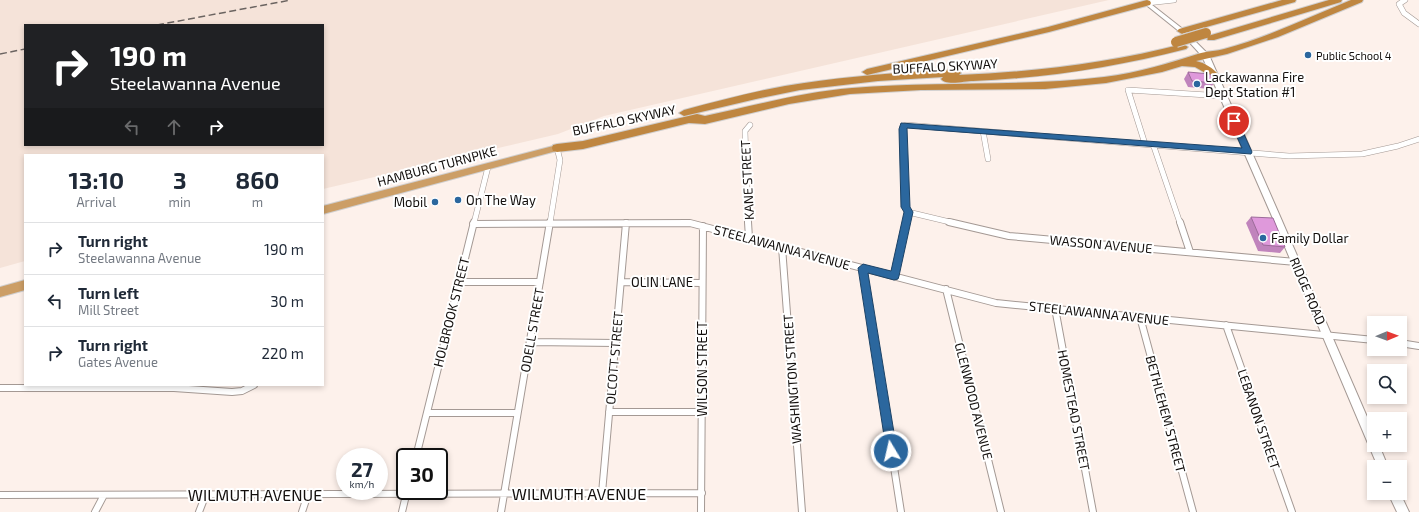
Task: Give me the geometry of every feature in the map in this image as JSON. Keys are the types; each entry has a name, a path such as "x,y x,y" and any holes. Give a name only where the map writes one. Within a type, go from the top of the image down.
{"highway":[{"path":"1182,32 1292,0"},
{"name":"BUFFALO SKYWAY","path":"1209,36 1315,0"},
{"name":"BUFFALO SKYWAY","path":"557,148 588,136 798,88 871,78 1067,65 1127,55 1180,44 1338,0"},
{"path":"689,120 705,120 789,101 850,91 913,87 1020,87 1106,80 1171,66 1224,52 1275,35 1359,0"},
{"path":"798,88 1049,29 1147,3"},
{"name":"BUFFALO SKYWAY","path":"557,148 584,145 796,95 835,88 901,82 1069,71 1131,61 1180,44"},
{"path":"1171,66 1193,63 1206,68 1214,75"},
{"name":"HAMBURG TURNPIKE","path":"324,210 557,148"},
{"path":"0,292 24,285"}],"main road":[{"name":"RIDGE ROAD","path":"1147,3 1182,32 1205,56 1296,262 1380,460"},
{"path":"1397,500 1403,512"}],"street":[{"path":"1147,3 1174,0"},
{"path":"1405,0 1399,4 1400,9 1419,24"},
{"path":"1145,144 1128,90 1223,96"},
{"name":"KANE STREET","path":"749,238 745,131 750,125"},
{"path":"894,276 908,212 906,207 903,126 908,125 1153,144 1289,156 1348,155 1382,150 1419,139"},
{"path":"983,131 988,160"},
{"path":"1153,144 1190,252"},
{"name":"ODELL STREET","path":"501,512 560,160 557,148"},
{"name":"HOLBROOK STREET","path":"418,448 488,166"},
{"name":"WASSON AVENUE","path":"908,212 1010,236 1296,262"},
{"name":"OLCOTT STREET","path":"602,493 626,223"},
{"name":"STEELAWANNA AVENUE","path":"473,224 690,223 996,303 1367,339"},
{"name":"WILSON STREET","path":"702,512 703,226"},
{"name":"WASHINGTON STREET","path":"782,247 802,512"},
{"path":"863,268 901,512"},
{"path":"459,282 540,282"},
{"name":"OLIN LANE","path":"621,282 702,283"},
{"name":"GLENWOOD AVENUE","path":"946,289 1001,512"},
{"name":"HOMESTEAD STREET","path":"1055,308 1094,512"},
{"name":"BETHLEHEM STREET","path":"1140,317 1193,512"},
{"name":"LEBANON STREET","path":"1226,325 1292,512"},
{"path":"530,342 616,342"},
{"path":"1407,344 1419,346"},
{"path":"0,388 174,388 232,392 242,391 252,386"},
{"path":"610,412 702,412"},
{"path":"427,413 518,413"},
{"name":"WILMUTH AVENUE","path":"0,495 396,492"},
{"name":"WILMUTH AVENUE","path":"448,492 702,492"},
{"path":"95,512 104,494"},
{"path":"199,512 206,494"},
{"path":"302,512 308,494"},
{"path":"402,512 405,500"}],"shaded area":[{"path":"0,0 1109,0 604,116 558,134 324,189 324,154 24,154 24,261 0,268"}],"building":[{"path":"1188,72 1210,74 1214,83 1192,81"},
{"path":"1251,217 1273,218 1285,247 1263,245"}],"railway":[{"path":"162,24 291,0"},
{"path":"0,54 24,49"}],"place":[{"name":"Public School 4","path":"1308,55"},
{"name":"Lackawanna Fire Dept Station #1","path":"1197,84"},
{"name":"On The Way","path":"458,200"},
{"name":"Mobil","path":"435,202"},
{"name":"Family Dollar","path":"1263,238"}],"route":[{"path":"891,451 863,268 894,276 908,212 906,209 902,129 904,125 1248,152 1234,121"}]}
